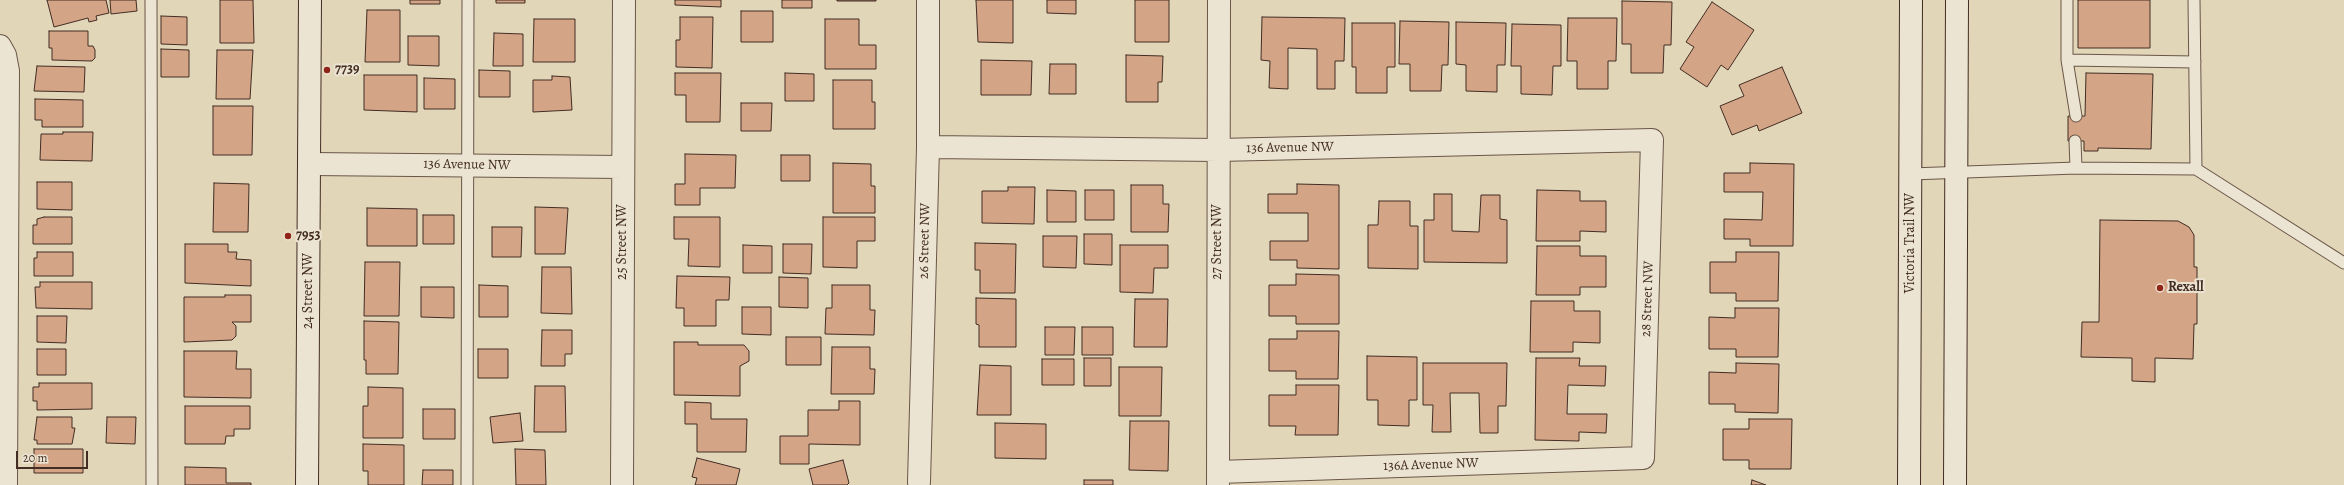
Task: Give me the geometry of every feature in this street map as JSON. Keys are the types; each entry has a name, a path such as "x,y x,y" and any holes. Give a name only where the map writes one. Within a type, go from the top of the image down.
{"street":[{"name":"24 Street NW","path":"308,485 310,0"},
{"name":"25 Street NW","path":"622,485 624,0"},
{"name":"26 Street NW","path":"919,482 928,147 928,0"},
{"name":"27 Street NW","path":"1218,478 1219,0"},
{"name":"Victoria Trail NW","path":"1908,479 1912,174 1911,0"},
{"path":"1955,485 1957,0"},
{"path":"0,46 5,55 8,71 4,176 3,321 6,485"},
{"name":"136 Avenue NW","path":"928,147 1218,150 1652,140"},
{"name":"28 Street NW","path":"1643,458 1652,140"},
{"name":"136 Avenue NW","path":"310,164 623,167"},
{"name":"136A Avenue NW","path":"1218,478 1643,458"}],"lane":[{"path":"150,0 152,485"},
{"path":"467,485 468,0"},
{"path":"2067,0 2066,60 2076,116"},
{"path":"2194,0 2196,169"},
{"path":"2066,60 2195,62"},
{"path":"2075,141 2076,168"},
{"path":"1912,174 1956,174 2076,168 2196,169 2344,263"}],"building":[{"path":"47,0 106,0 109,13 96,16 97,20 89,22 88,18 54,27"},
{"path":"110,0 136,0 137,11 111,14"},
{"path":"220,0 253,0 254,43 220,43"},
{"path":"410,0 440,0 440,4 410,4"},
{"path":"496,0 525,0 525,3 496,3"},
{"path":"675,0 721,0 721,7 675,5"},
{"path":"782,0 812,0 812,8 782,8"},
{"path":"876,0 876,1 837,1"},
{"path":"976,0 1013,0 1013,43 978,42"},
{"path":"1047,0 1076,0 1076,14 1047,13"},
{"path":"1135,0 1169,0 1169,42 1135,42"},
{"path":"2078,0 2150,0 2150,48 2078,48"},
{"path":"1622,1 1672,2 1671,45 1664,45 1663,73 1631,73 1631,44 1622,44"},
{"path":"1712,2 1754,30 1728,70 1721,65 1707,87 1680,69 1694,47 1686,42"},
{"path":"367,10 400,10 400,62 365,62"},
{"path":"741,11 773,11 773,42 741,42"},
{"path":"161,16 187,17 187,45 161,44"},
{"path":"680,17 713,17 712,68 676,67 676,40 680,40"},
{"path":"1262,17 1345,18 1344,61 1335,61 1335,89 1317,89 1317,49 1288,48 1288,89 1269,88 1270,61 1261,60"},
{"path":"1568,18 1617,18 1616,61 1608,61 1608,89 1577,89 1577,61 1567,61"},
{"path":"534,19 575,19 575,62 533,62"},
{"path":"825,19 859,19 859,45 876,45 876,69 825,69"},
{"path":"1400,21 1449,22 1448,65 1442,65 1441,91 1410,91 1410,64 1399,64"},
{"path":"1456,22 1506,23 1505,65 1497,65 1497,92 1466,91 1466,65 1456,64"},
{"path":"1352,23 1395,23 1395,67 1387,67 1387,93 1356,93 1356,67 1352,67"},
{"path":"1512,24 1561,25 1561,66 1553,66 1552,95 1521,94 1521,66 1511,66"},
{"path":"49,31 88,31 88,46 93,46 95,50 95,58 92,61 52,60 52,48 49,48"},
{"path":"494,33 523,34 523,66 493,66"},
{"path":"408,36 439,36 439,66 408,65"},
{"path":"161,49 189,50 189,77 161,77"},
{"path":"217,50 253,50 250,99 216,99"},
{"path":"1126,55 1163,56 1162,82 1158,82 1158,102 1126,102"},
{"path":"981,60 1032,61 1031,95 981,95"},
{"path":"1050,64 1076,64 1076,94 1049,94"},
{"path":"37,66 85,67 84,92 34,91"},
{"path":"1782,67 1802,113 1759,131 1757,125 1732,135 1720,106 1744,96 1739,85"},
{"path":"479,70 510,71 510,97 479,97"},
{"path":"675,73 721,73 720,122 686,122 686,95 675,95"},
{"path":"785,73 814,74 814,101 785,101"},
{"path":"2086,73 2153,74 2151,149 2098,148 2098,151 2084,151 2084,141 2068,141 2068,116 2085,116"},
{"path":"364,75 417,75 417,112 364,110"},
{"path":"552,76 570,77 572,110 533,112 533,80 552,80"},
{"path":"424,78 455,79 455,109 424,109"},
{"path":"833,80 872,80 872,102 875,102 875,129 833,129"},
{"path":"35,99 83,100 83,127 42,127 42,120 35,120"},
{"path":"741,103 772,103 771,131 741,131"},
{"path":"213,106 253,106 252,155 213,155"},
{"path":"63,132 93,132 92,161 40,160 41,134 63,134"},
{"path":"685,154 736,155 735,188 700,188 700,205 675,205 675,184 685,184"},
{"path":"781,155 810,155 810,181 781,181"},
{"path":"833,163 871,164 871,186 875,186 875,213 833,213"},
{"path":"1750,163 1794,164 1793,246 1750,246 1750,239 1724,239 1724,219 1762,220 1763,192 1724,192 1724,173 1750,173"},
{"path":"37,182 72,182 72,210 37,209"},
{"path":"214,183 249,184 248,232 213,232"},
{"path":"1297,184 1339,185 1339,269 1297,268 1297,260 1270,260 1270,241 1308,241 1308,213 1268,213 1268,194 1297,194"},
{"path":"1131,185 1163,185 1163,204 1169,204 1168,232 1131,232"},
{"path":"1008,187 1035,187 1034,224 982,223 982,191 1008,191"},
{"path":"1047,190 1076,191 1076,222 1047,222"},
{"path":"1085,190 1114,190 1114,220 1085,220"},
{"path":"1537,190 1580,191 1580,201 1606,201 1606,232 1580,231 1580,241 1536,241"},
{"path":"1434,194 1452,194 1452,231 1479,232 1481,195 1500,195 1500,219 1507,220 1507,263 1424,262 1424,220 1434,220"},
{"path":"1379,201 1410,201 1410,226 1418,226 1418,269 1368,268 1368,225 1378,225"},
{"path":"535,207 568,208 565,254 535,254"},
{"path":"367,208 417,209 417,246 367,246"},
{"path":"423,215 454,215 454,244 423,244"},
{"path":"44,217 72,217 72,244 33,244 33,225 37,225 37,219"},
{"path":"674,217 720,217 720,267 688,266 689,239 674,239"},
{"path":"823,217 875,217 875,241 857,241 857,268 823,267"},
{"path":"2100,220 2178,221 2189,227 2194,235 2194,267 2197,267 2197,324 2194,324 2193,359 2155,358 2155,382 2132,381 2132,358 2081,357 2082,322 2099,322"},
{"path":"492,227 522,227 521,257 492,257"},
{"path":"1084,234 1112,234 1112,265 1084,264"},
{"path":"1043,236 1077,236 1076,268 1043,267"},
{"path":"975,243 1016,244 1015,293 980,293 980,270 975,270"},
{"path":"185,244 228,244 228,252 237,252 236,259 251,260 251,286 185,283"},
{"path":"783,244 812,244 811,274 783,273"},
{"path":"743,245 772,246 772,273 743,273"},
{"path":"1120,245 1168,245 1168,268 1154,268 1153,293 1120,292"},
{"path":"1537,246 1580,246 1580,256 1606,256 1606,287 1580,287 1580,295 1536,295"},
{"path":"37,252 73,252 73,276 34,276 34,258 37,258"},
{"path":"1736,252 1779,252 1778,301 1736,301 1736,293 1710,293 1710,262 1736,262"},
{"path":"365,262 400,262 399,316 364,316"},
{"path":"542,267 571,267 572,314 541,313"},
{"path":"1296,274 1339,275 1339,324 1296,324 1296,316 1269,316 1269,285 1296,285"},
{"path":"677,276 730,277 729,300 716,300 716,326 684,326 684,308 676,308"},
{"path":"779,277 808,278 808,308 779,307"},
{"path":"40,282 92,282 92,309 36,308 35,287 40,287"},
{"path":"479,285 508,286 508,317 479,317"},
{"path":"832,285 870,285 870,310 875,310 874,335 825,334 826,308 832,308"},
{"path":"421,287 454,287 454,318 421,317"},
{"path":"225,295 251,295 251,322 232,322 236,326 236,336 232,340 184,342 184,297 225,297"},
{"path":"976,298 1016,299 1016,347 979,347 979,325 976,324"},
{"path":"1135,299 1168,299 1167,347 1134,347"},
{"path":"1531,301 1574,301 1574,311 1600,311 1600,343 1573,342 1573,352 1530,352"},
{"path":"742,307 771,307 771,335 742,334"},
{"path":"1735,308 1779,308 1778,357 1736,357 1736,349 1709,349 1709,317 1735,318"},
{"path":"37,316 67,316 66,343 37,342"},
{"path":"364,321 399,322 398,374 366,374 366,360 364,360"},
{"path":"1045,327 1075,327 1074,355 1045,355"},
{"path":"1082,327 1113,327 1113,355 1082,355"},
{"path":"542,330 572,330 572,354 565,354 565,366 541,366"},
{"path":"1297,331 1339,331 1338,379 1296,379 1296,371 1269,371 1269,339 1297,339"},
{"path":"786,337 821,337 821,365 786,365"},
{"path":"674,342 698,342 698,345 744,345 749,351 749,361 740,366 740,396 674,395"},
{"path":"832,347 870,347 870,369 875,369 874,394 831,394"},
{"path":"37,349 66,349 66,375 37,375"},
{"path":"478,349 508,349 508,378 478,378"},
{"path":"184,351 237,351 236,369 251,369 251,398 184,397"},
{"path":"1367,356 1417,357 1417,400 1409,400 1409,426 1378,425 1378,400 1367,400"},
{"path":"1084,358 1111,358 1111,386 1084,386"},
{"path":"1536,358 1580,358 1579,366 1606,366 1605,386 1568,385 1567,414 1607,414 1606,433 1579,432 1579,441 1535,440"},
{"path":"1042,359 1074,359 1074,385 1042,385"},
{"path":"1423,363 1507,363 1506,406 1498,406 1498,433 1480,433 1479,393 1450,393 1451,432 1432,432 1433,405 1423,405"},
{"path":"1736,363 1779,364 1778,413 1735,412 1735,404 1709,404 1709,372 1736,373"},
{"path":"980,365 1011,366 1011,415 977,415"},
{"path":"1119,367 1162,367 1161,416 1119,416"},
{"path":"39,383 92,383 92,409 37,410 37,401 33,401 33,387 39,387"},
{"path":"1296,385 1339,385 1338,435 1295,435 1296,426 1269,426 1269,395 1296,395"},
{"path":"535,386 565,386 566,432 534,432"},
{"path":"368,387 403,388 403,438 363,438 363,406 368,406"},
{"path":"839,401 860,401 860,445 809,444 809,464 780,464 780,436 808,436 808,410 839,410"},
{"path":"685,402 711,403 711,419 747,419 746,452 697,452 697,424 685,424"},
{"path":"185,406 250,406 250,429 234,429 234,436 226,436 225,444 185,444"},
{"path":"423,409 455,409 455,439 423,439"},
{"path":"520,413 523,441 493,443 490,417"},
{"path":"37,417 72,417 72,428 75,428 72,444 37,444 37,440 34,440"},
{"path":"107,417 136,417 135,444 106,443"},
{"path":"1749,419 1792,419 1791,469 1749,469 1749,460 1723,460 1723,429 1749,429"},
{"path":"1130,421 1169,421 1168,471 1129,470"},
{"path":"995,423 1046,424 1046,459 995,458"},
{"path":"363,444 404,445 404,485 368,485 368,471 363,471"},
{"path":"34,449 83,449 83,473 34,473"},
{"path":"515,449 545,450 546,485 516,485"},
{"path":"697,458 740,469 736,485 695,485 697,478 692,477"},
{"path":"843,460 849,483 847,485 813,485 809,469"},
{"path":"185,467 226,468 226,483 251,483 251,485 185,485"},
{"path":"423,470 453,470 453,485 422,485"},
{"path":"1084,480 1113,480 1113,485 1084,485"},
{"path":"1752,480 1766,485 1751,485"}],"place":[{"name":"7739","path":"327,70"},
{"name":"7953","path":"288,236"},
{"name":"Rexall","path":"2160,288"}]}
